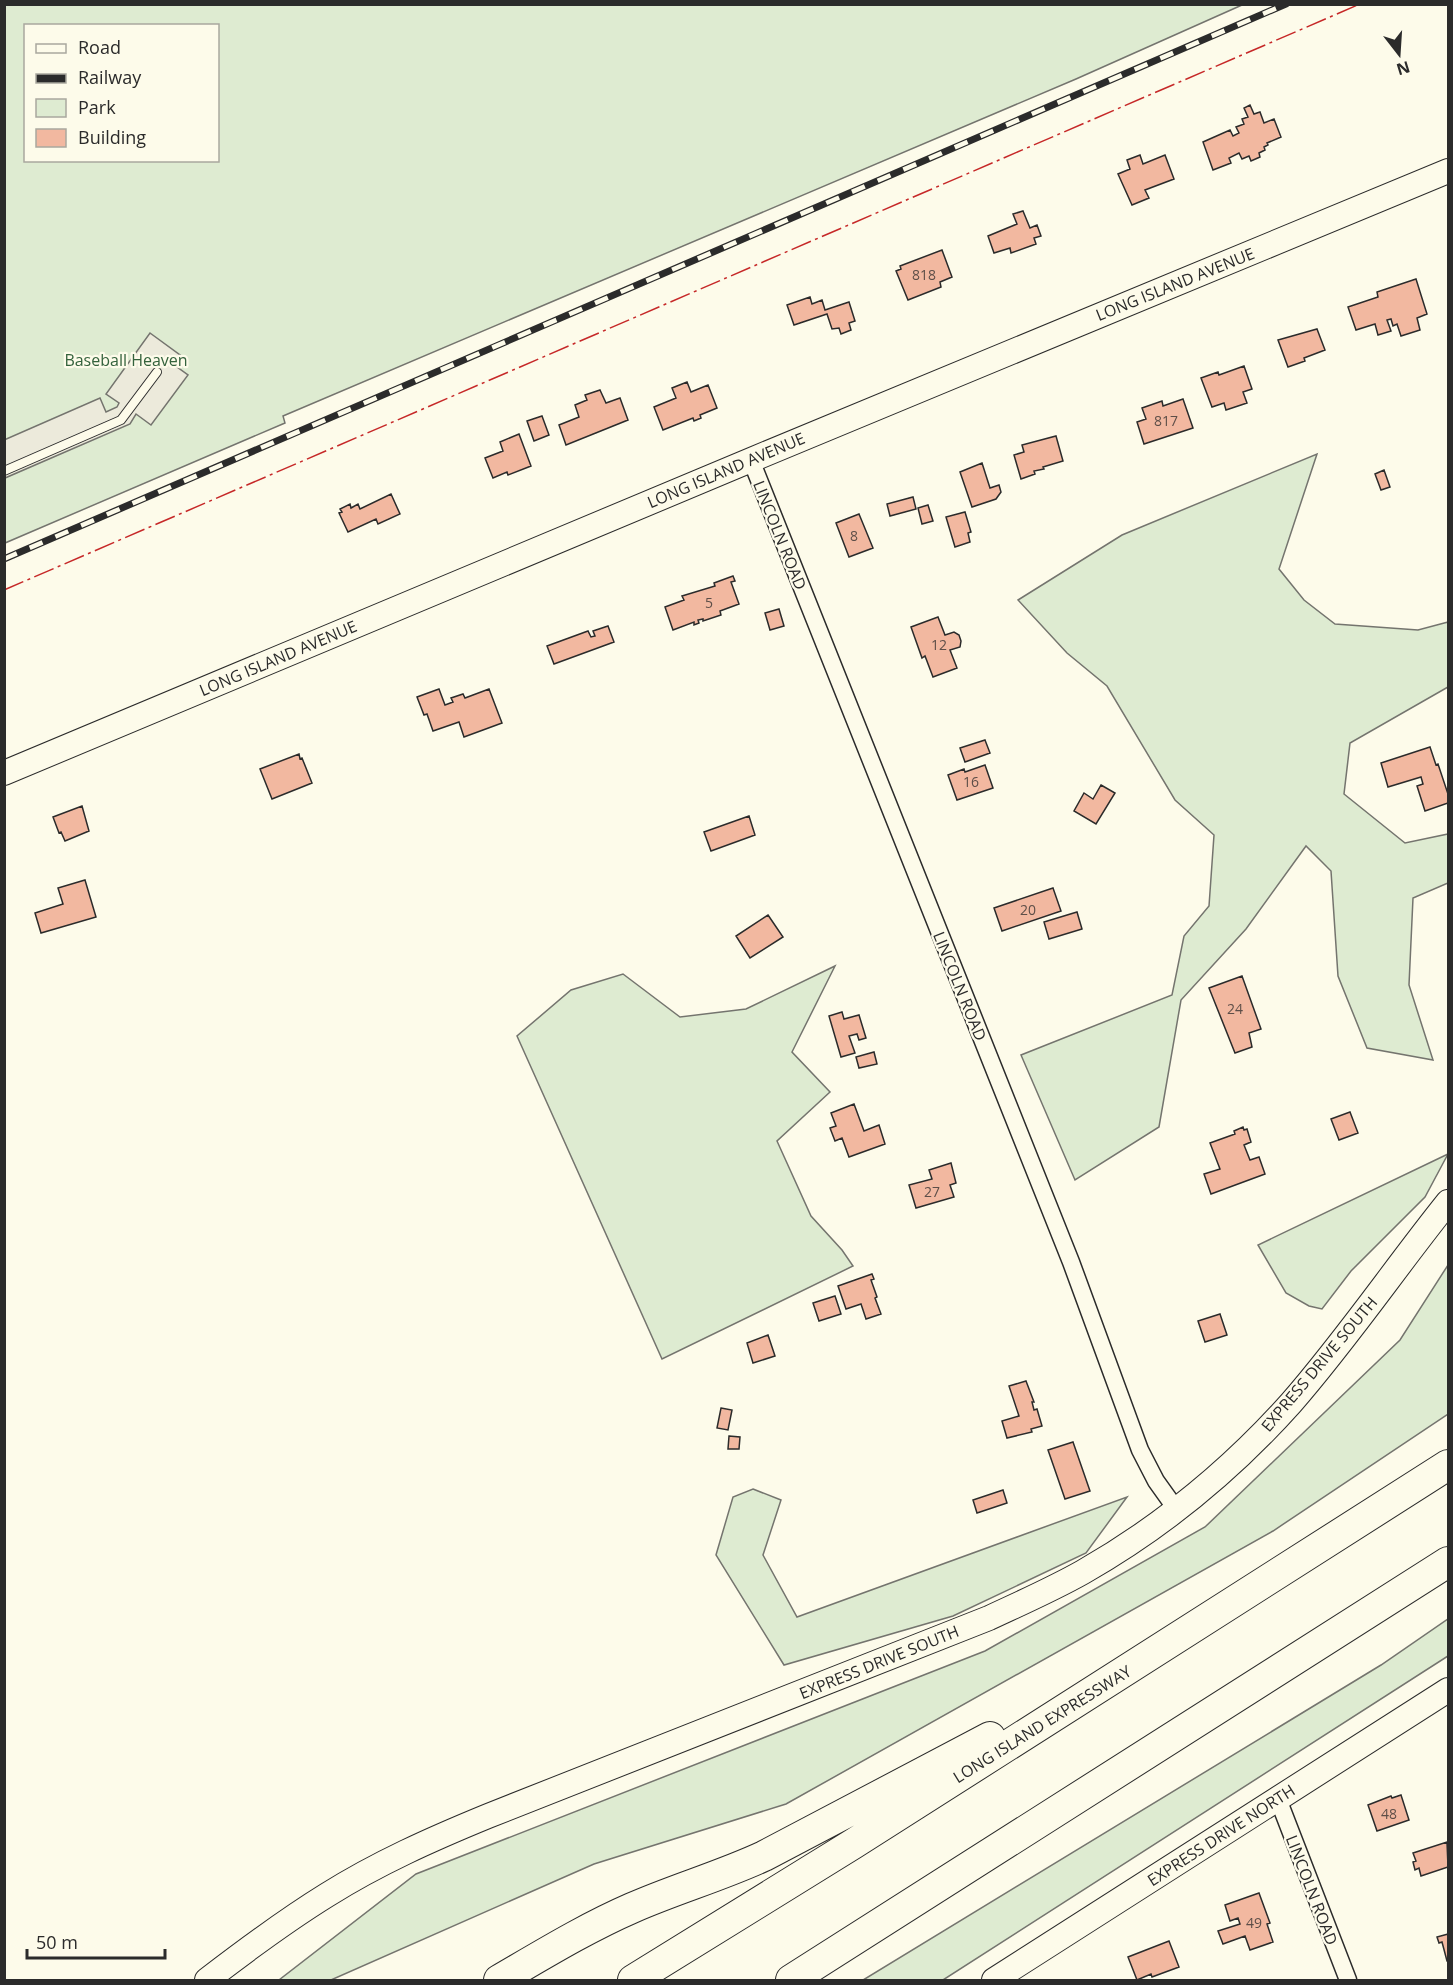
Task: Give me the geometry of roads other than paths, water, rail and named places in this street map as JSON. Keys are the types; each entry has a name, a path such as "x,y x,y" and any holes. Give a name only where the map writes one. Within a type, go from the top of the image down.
{"highway":[{"name":"LONG ISLAND EXPRESSWAY","path":"633,1980 747,1911 1449,1465"},
{"path":"791,1980 1449,1562"},
{"path":"499,1980 602,1923 670,1893 728,1872 974,1744 1104,1684"}],"main road":[{"name":"LONG ISLAND AVENUE","path":"4,773 1449,171"},
{"name":"EXPRESS DRIVE SOUTH","path":"207,1980 318,1900 413,1848 488,1816 989,1618 1056,1587 1086,1570 1146,1532 1238,1457 1291,1402 1339,1344 1449,1202"},
{"name":"EXPRESS DRIVE NORTH","path":"994,1980 1449,1690"}],"street":[{"name":"LINCOLN ROAD","path":"751,460 1071,1262 1140,1450 1156,1481 1176,1509"},
{"name":"LINCOLN ROAD","path":"1278,1798 1348,1980"}],"lane":[{"path":"4,471 121,420 157,372"}],"railway":[{"path":"4,559 1286,4"}],"park label":[{"name":"Baseball Heaven","path":"126,360"}]}
